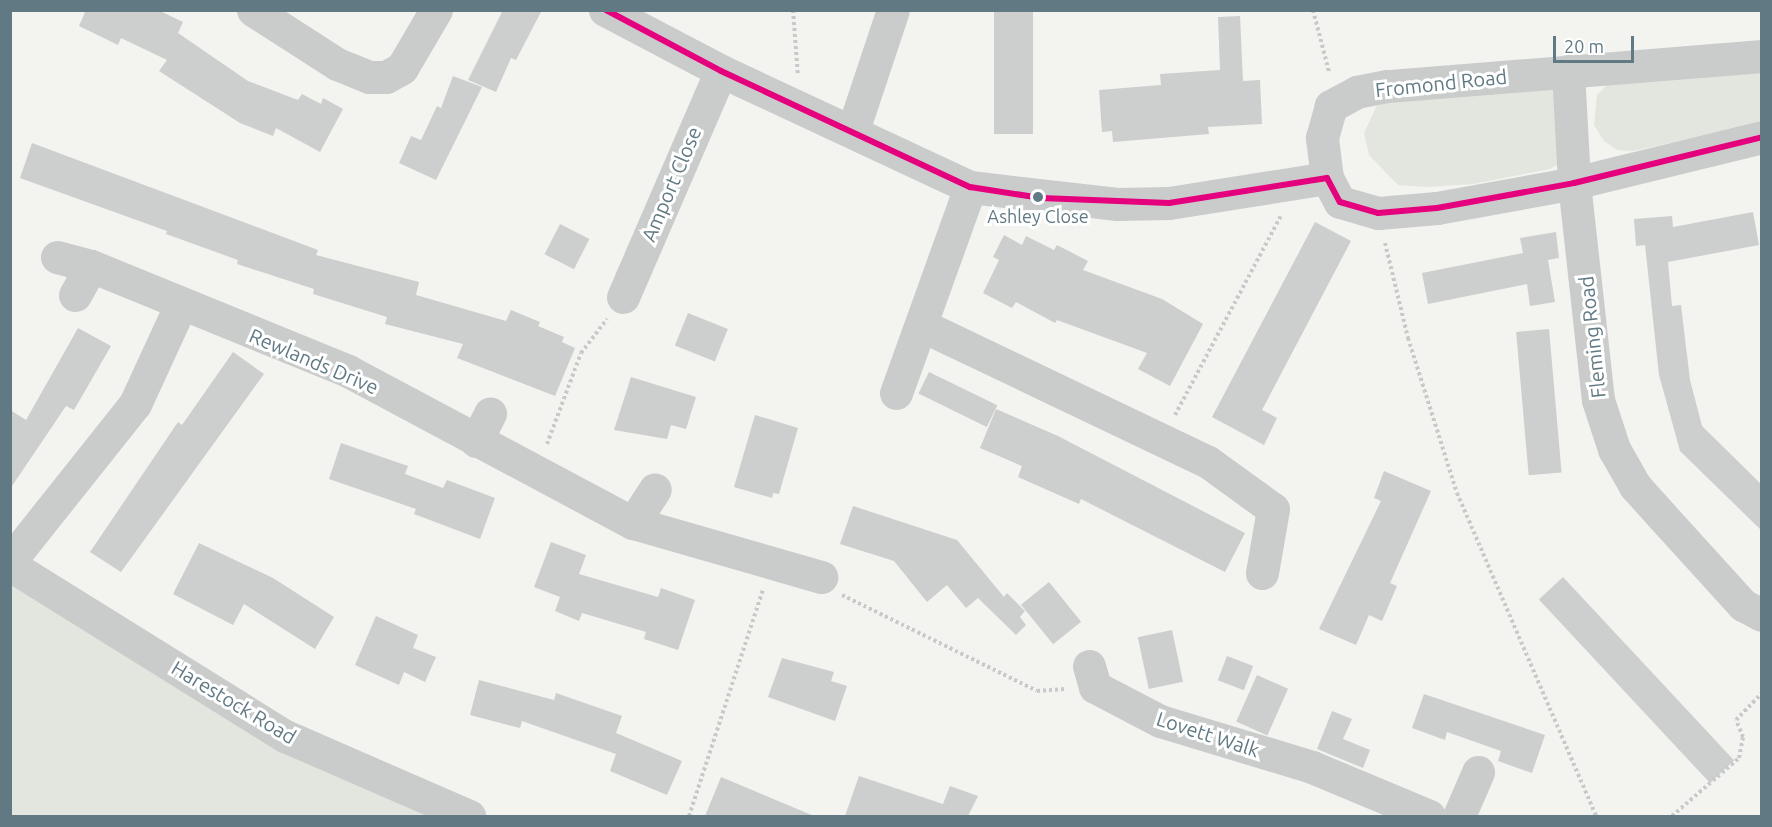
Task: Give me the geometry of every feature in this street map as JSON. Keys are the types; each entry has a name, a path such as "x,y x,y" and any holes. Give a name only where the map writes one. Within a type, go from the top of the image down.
{"street":[{"path":"253,10 337,64 369,77 386,77 402,68 436,10"},
{"path":"605,10 721,71 853,130 970,187 1117,204 1169,203 1313,181 1340,202 1378,213 1437,208 1574,183 1761,137"},
{"path":"853,130 893,10"},
{"name":"Fromond Road","path":"1331,106 1357,92 1387,86 1761,56"},
{"name":"Amport Close","path":"623,297 721,71"},
{"name":"Fleming Road","path":"1568,71 1574,183 1598,400 1614,449 1648,501 1743,605 1761,615"},
{"path":"1313,181 1331,106"},
{"path":"896,393 923,326 970,187"},
{"name":"Rewlands Drive","path":"57,257 91,266 180,306 348,371 483,427 537,473 633,523 821,577"},
{"path":"75,296 91,266"},
{"path":"10,563 135,404 180,306"},
{"path":"923,326 1208,462 1273,509 1262,573"},
{"path":"633,523 655,489"},
{"name":"Harestock Road","path":"10,563 285,736 469,816"},
{"name":"Lovett Walk","path":"1092,676 1160,722 1312,767 1429,816"},
{"path":"1459,816 1478,772"}],"path":[{"path":"793,10 800,106"},
{"path":"1313,10 1329,57 1331,106"},
{"path":"1162,440 1313,181"},
{"path":"1378,213 1408,338 1456,493 1596,816"},
{"path":"537,473 581,353 623,297"},
{"path":"689,816 771,564"},
{"path":"821,577 849,601 1037,691 1092,676"},
{"path":"1672,816 1739,758 1743,737 1737,720 1761,693"}],"shaded area":[{"path":"1761,69 1761,123 1633,151 1617,150 1604,141 1594,125 1597,95 1608,84"},
{"path":"1552,87 1557,93 1559,164 1550,169 1473,184 1427,187 1398,185 1369,155 1364,133 1379,101"},
{"path":"10,565 285,736 469,816 11,816"}],"building":[{"path":"86,10 158,10 183,22 178,33 248,81 298,100 302,94 321,104 323,98 343,109 320,152 276,128 273,136 240,123 159,71 167,60 121,38 118,45 79,26"},
{"path":"503,10 542,10 516,60 511,58 496,92 468,80"},
{"path":"994,10 1033,10 1033,134 994,134"},
{"path":"1240,16 1243,81 1260,80 1262,124 1208,127 1209,134 1113,142 1112,131 1102,132 1099,90 1161,85 1160,74 1220,70 1218,17"},
{"path":"453,76 482,87 436,180 399,163 411,136 421,140 437,106 441,108"},
{"path":"32,143 318,250 316,255 419,282 416,295 506,321 511,310 540,322 538,326 564,337 562,342 575,348 555,396 457,358 463,344 385,324 387,317 313,294 314,289 237,264 238,260 166,234 167,231 20,178"},
{"path":"1753,212 1759,245 1668,262 1672,306 1681,305 1690,380 1702,426 1761,484 1761,530 1680,451 1659,375 1645,245 1636,246 1634,219 1672,216 1673,227"},
{"path":"1315,222 1351,241 1262,410 1277,418 1264,445 1212,417"},
{"path":"560,224 589,239 574,269 545,254"},
{"path":"1556,232 1559,258 1548,260 1555,302 1530,306 1527,284 1428,304 1422,273 1523,253 1520,238"},
{"path":"1004,235 1022,245 1026,236 1054,250 1057,245 1088,261 1083,270 1162,299 1203,324 1170,386 1138,369 1147,353 1057,320 1055,323 1016,302 1012,308 983,293 999,260 993,257"},
{"path":"688,313 728,329 715,362 675,345"},
{"path":"78,328 111,346 74,410 66,406 10,489 10,410 26,420"},
{"path":"1549,329 1562,472 1529,475 1516,332"},
{"path":"233,352 264,374 121,572 90,552 178,422 182,425"},
{"path":"929,372 997,405 987,427 918,394"},
{"path":"631,377 696,397 686,429 671,425 667,439 614,430"},
{"path":"996,409 1058,436 1245,533 1225,572 1081,499 1079,504 1018,477 1022,466 980,448"},
{"path":"755,415 798,428 779,494 773,493 772,498 734,487"},
{"path":"341,443 408,466 405,474 443,488 447,480 495,498 480,539 414,514 416,509 329,479"},
{"path":"1384,471 1431,491 1390,583 1397,586 1382,621 1369,615 1356,645 1319,629 1381,501 1374,498"},
{"path":"853,506 957,540 1004,597 1007,593 1025,611 1020,617 1026,625 1016,635 978,598 966,608 947,585 927,602 894,561 840,544"},
{"path":"551,542 586,555 579,574 658,597 661,588 695,600 678,650 644,639 646,632 582,613 579,621 555,611 560,597 534,587"},
{"path":"199,543 273,578 334,617 315,649 244,604 233,625 173,594"},
{"path":"1563,577 1734,761 1710,783 1539,600"},
{"path":"1049,582 1081,622 1053,644 1021,605"},
{"path":"376,616 418,635 413,648 436,657 425,682 404,672 399,685 355,665"},
{"path":"1172,630 1183,682 1149,689 1138,637"},
{"path":"1227,656 1253,666 1244,690 1218,680"},
{"path":"782,658 834,672 831,681 847,686 835,721 768,697"},
{"path":"1257,675 1288,689 1267,735 1236,722"},
{"path":"479,680 554,700 556,693 622,716 616,733 682,761 667,795 610,771 616,754 522,721 520,728 470,715"},
{"path":"1424,694 1545,735 1532,773 1498,761 1501,751 1447,732 1445,740 1412,728"},
{"path":"1332,711 1352,719 1343,739 1370,750 1363,768 1317,749"},
{"path":"859,776 943,804 950,786 978,796 968,816 845,816"},
{"path":"721,777 814,816 705,816"}],"transit line":[{"path":"606,10 721,71 970,187 1041,198 1169,203 1327,178 1340,202 1378,213 1437,208 1574,183 1762,137"}],"place":[{"name":"Ashley Close","path":"1038,197"}]}
